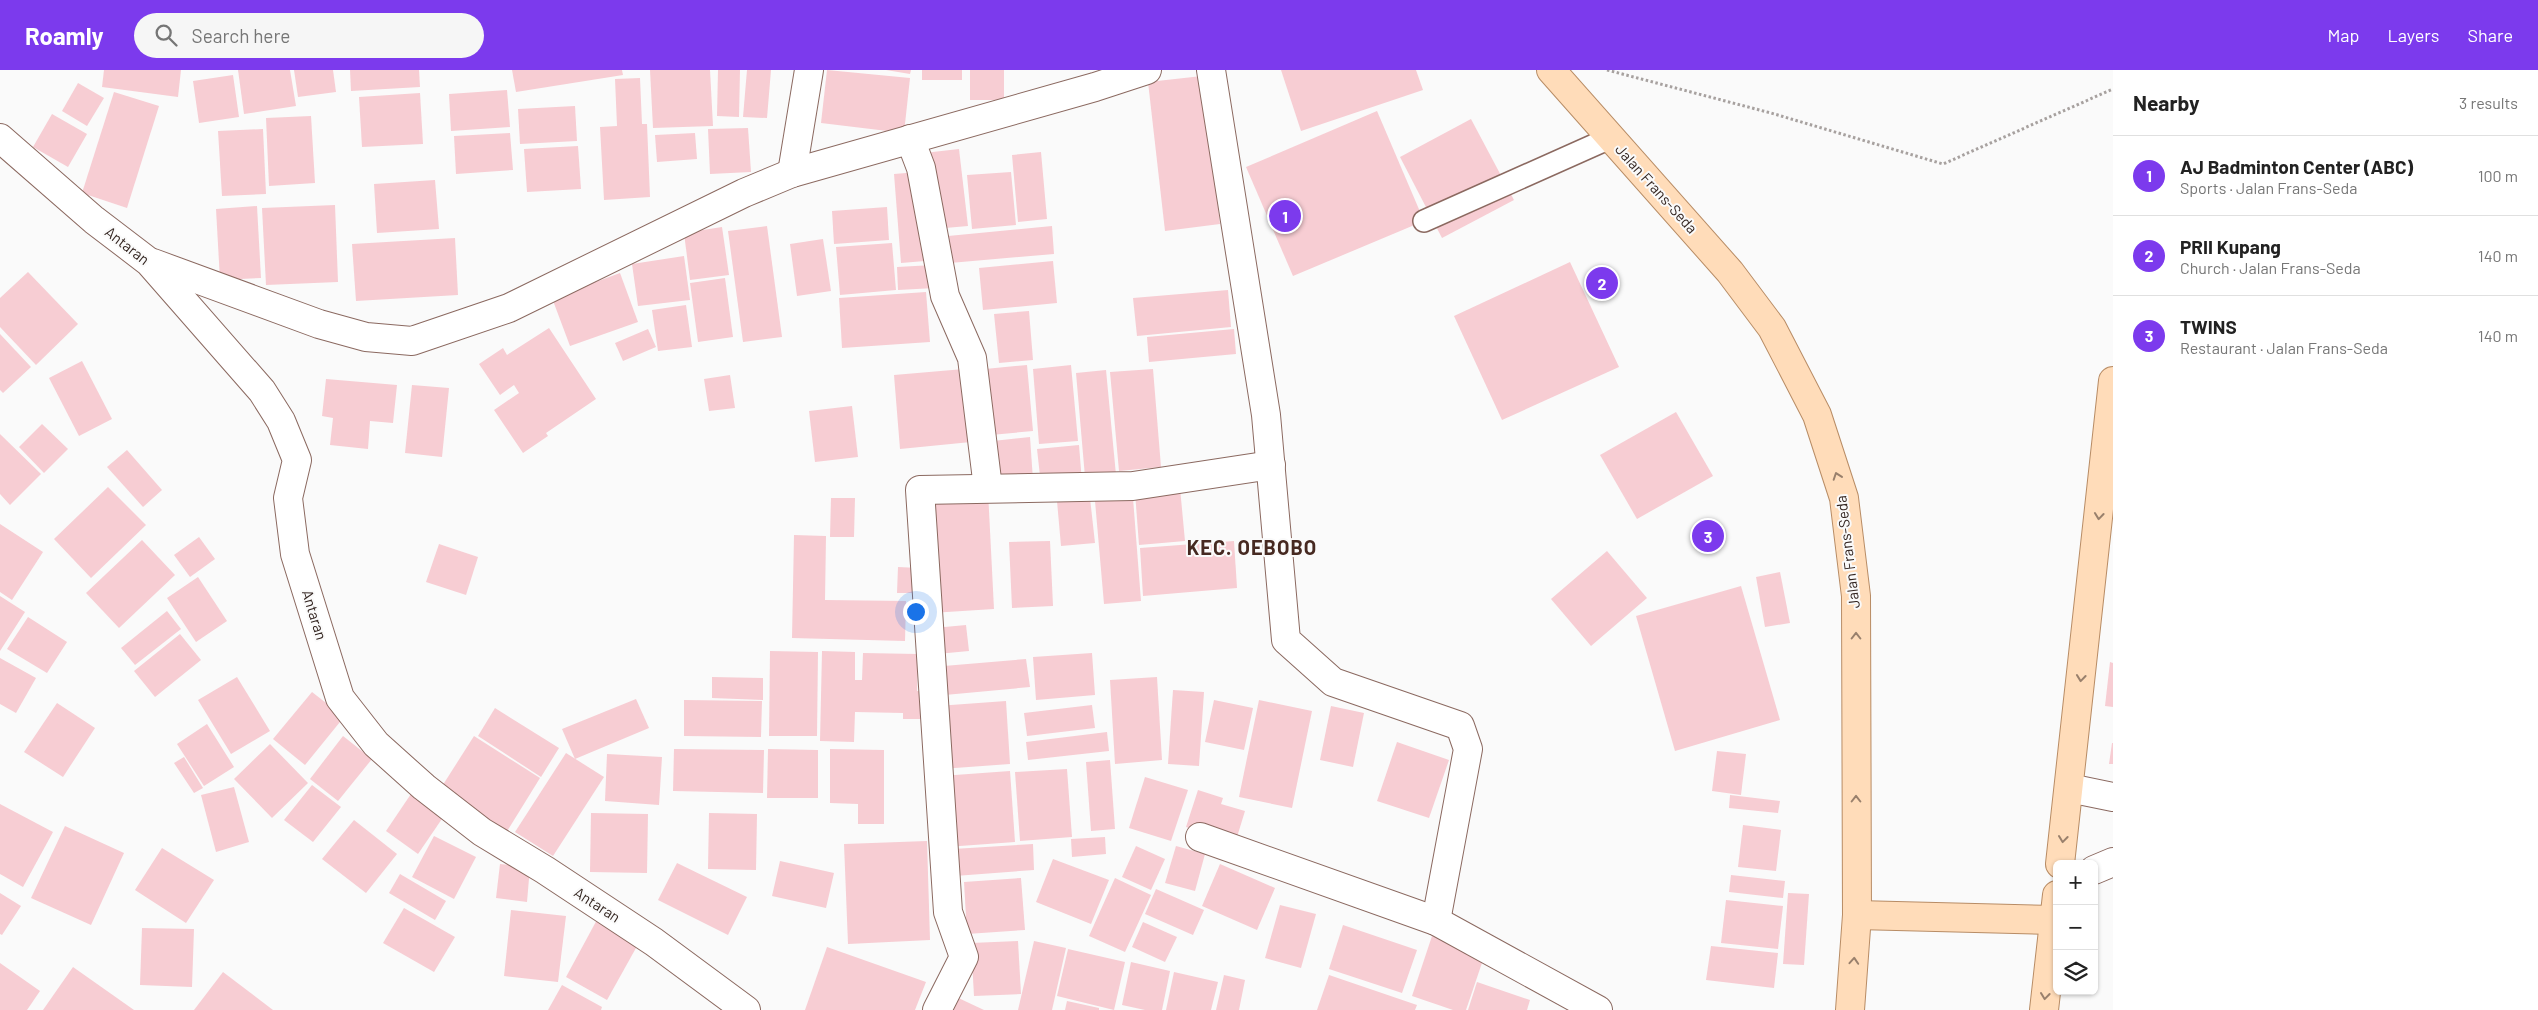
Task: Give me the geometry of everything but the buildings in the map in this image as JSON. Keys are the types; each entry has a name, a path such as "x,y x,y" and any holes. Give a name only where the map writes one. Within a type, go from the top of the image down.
{"main road":[{"name":"Jalan Frans-Seda","path":"1551,70 1730,272 1772,328 1816,415 1844,498 1856,596 1856,915 1850,1010"},
{"path":"2060,860 2108,479 2113,381"},
{"path":"1856,915 2053,908"},
{"path":"2044,1010 2053,927"}],"street":[{"path":"792,173 809,70"},
{"path":"149,262 319,324 366,337 412,341 509,308 744,193 792,173 1147,70"},
{"path":"1211,70 1266,415 1286,640 1333,682 1460,726 1468,749 1436,921"},
{"name":"Antaran","path":"0,138 94,220 149,262 262,391 281,421 297,460 288,498 295,554 340,698 376,744 424,786 482,832 545,870 654,942 746,1010"},
{"path":"910,139 921,168 945,296 972,358 988,488"},
{"path":"937,1010 964,957 948,912 920,490 1133,486 1271,465"},
{"path":"2069,788 2113,797"},
{"path":"1200,837 1436,921 1598,1010"},
{"path":"2098,868 2113,862"}],"lane":[{"path":"1424,221 1610,138"}],"path":[{"path":"1607,70 1771,113 1943,164 2113,89"}],"place":[{"name":"AJ Badminton Center (ABC)","path":"1285,216"},
{"name":"PRII Kupang","path":"1602,283"},
{"name":"TWINS","path":"1708,536"}],"district":[{"name":"KEC. OEBOBO","path":"1252,548"}]}
